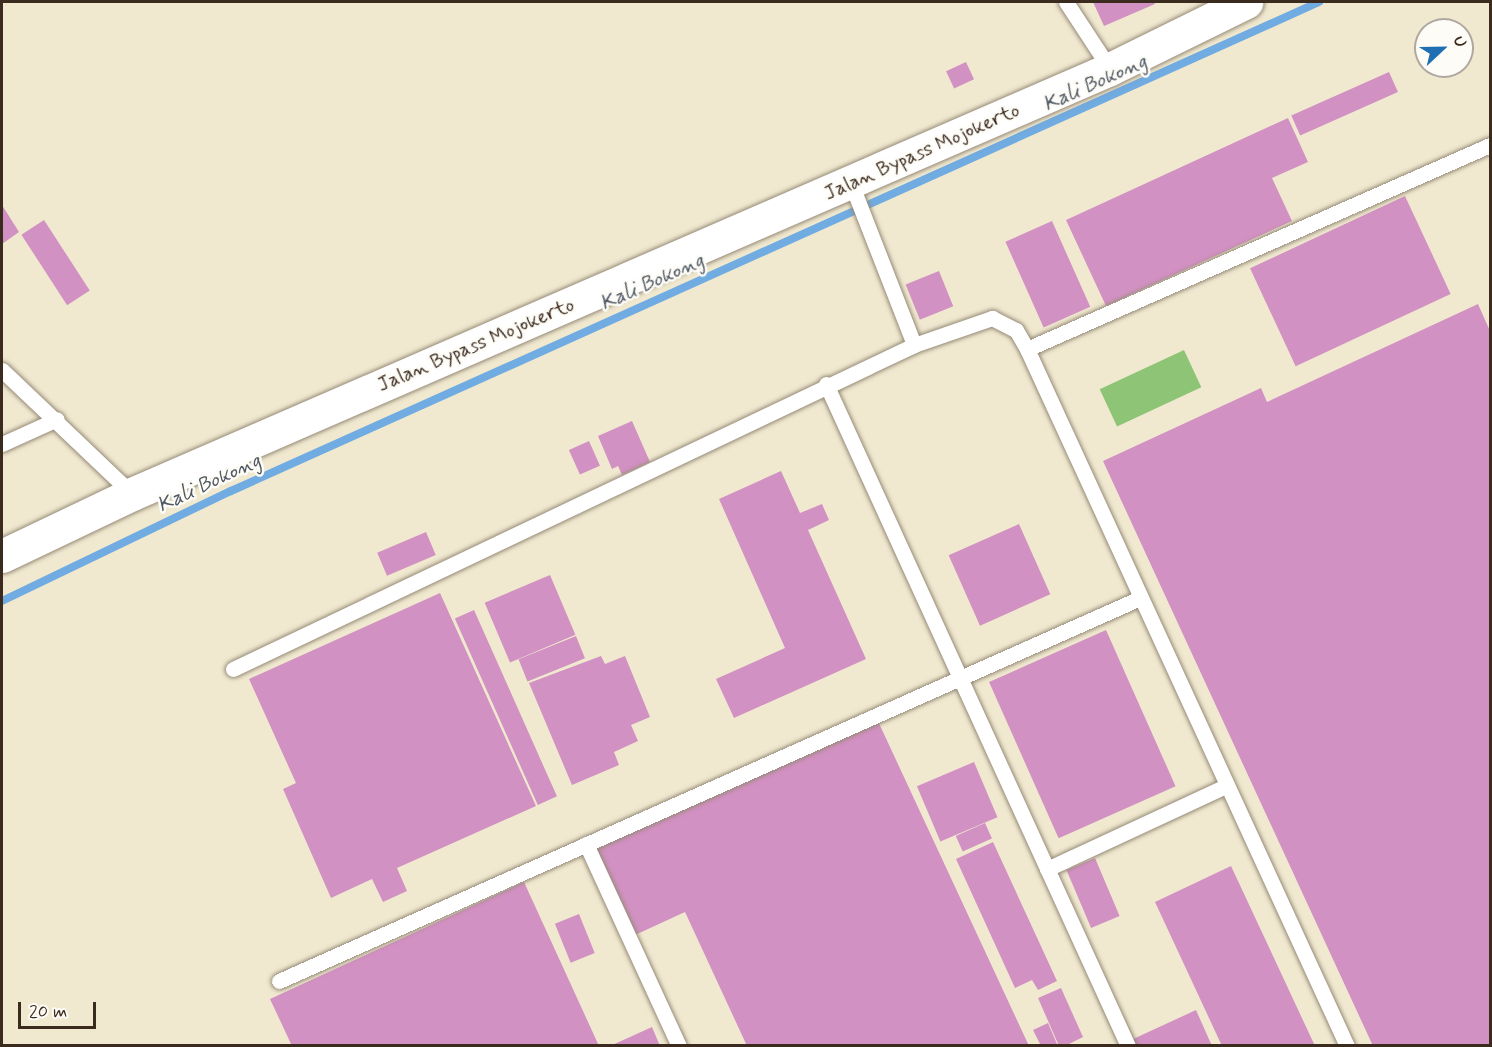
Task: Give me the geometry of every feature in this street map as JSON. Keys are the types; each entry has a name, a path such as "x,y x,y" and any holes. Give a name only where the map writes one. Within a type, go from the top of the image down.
{"highway":[{"name":"Jalan Bypass Mojokerto","path":"2,556 132,494 854,192 1246,2"}],"lane":[{"path":"1066,2 1110,69"},
{"path":"1028,349 1491,145"},
{"path":"854,192 914,345"},
{"path":"234,669 826,384 914,345 992,318 1016,330 1028,349 1226,786 1347,1046"},
{"path":"2,370 57,419 132,494"},
{"path":"826,384 1128,1046"},
{"path":"2,444 57,419"},
{"path":"279,981 1140,598"},
{"path":"1047,869 1226,786"},
{"path":"586,844 679,1046"}],"green space":[{"path":"1184,350 1201,387 1117,426 1100,389"}],"building":[{"path":"1093,2 1154,2 1155,4 1104,26"},
{"path":"966,62 974,79 954,89 946,71"},
{"path":"1389,72 1398,92 1300,136 1291,116"},
{"path":"1288,118 1308,162 1272,178 1292,221 1106,306 1066,220"},
{"path":"1405,196 1451,294 1296,366 1250,268"},
{"path":"2,205 19,232 2,244"},
{"path":"44,220 90,290 67,305 21,235"},
{"path":"1052,221 1090,307 1044,328 1005,242"},
{"path":"939,271 953,306 920,320 906,284"},
{"path":"1478,304 1490,331 1490,1046 1373,1046 1103,461 1261,388 1267,402"},
{"path":"632,421 650,462 622,475 618,466 612,469 598,436"},
{"path":"589,441 600,466 580,475 569,450"},
{"path":"781,471 800,513 822,504 829,520 808,530 866,659 734,718 716,679 785,648 719,499"},
{"path":"1019,524 1050,594 980,626 949,555"},
{"path":"426,532 436,555 387,576 377,553"},
{"path":"550,575 575,635 510,663 485,603"},
{"path":"440,593 536,806 397,868 407,891 383,902 372,879 331,898 283,789 296,783 249,679"},
{"path":"474,610 557,796 538,805 455,619"},
{"path":"1106,630 1176,786 1059,838 989,682"},
{"path":"576,636 585,658 528,681 519,659"},
{"path":"601,656 605,664 625,656 650,717 631,725 638,741 614,752 619,765 572,785 529,683"},
{"path":"877,719 1029,1046 747,1046 685,912 635,935 596,849"},
{"path":"974,762 997,817 940,841 917,786"},
{"path":"985,823 992,839 963,852 956,836"},
{"path":"993,842 1057,981 1038,990 1032,980 1015,988 956,859"},
{"path":"1095,858 1120,916 1091,928 1066,870"},
{"path":"1231,866 1315,1046 1222,1046 1155,902"},
{"path":"524,882 599,1046 292,1046 270,999"},
{"path":"579,914 595,953 571,963 555,924"},
{"path":"1061,988 1083,1037 1065,1046 1059,1046 1038,998"},
{"path":"1196,1010 1212,1046 1134,1046 1131,1040"},
{"path":"1048,1023 1057,1044 1041,1046 1033,1030"},
{"path":"652,1027 660,1046 610,1046"}],"waterway":[{"name":"Kali Bokong","path":"2,601 231,491 1319,2"}]}
